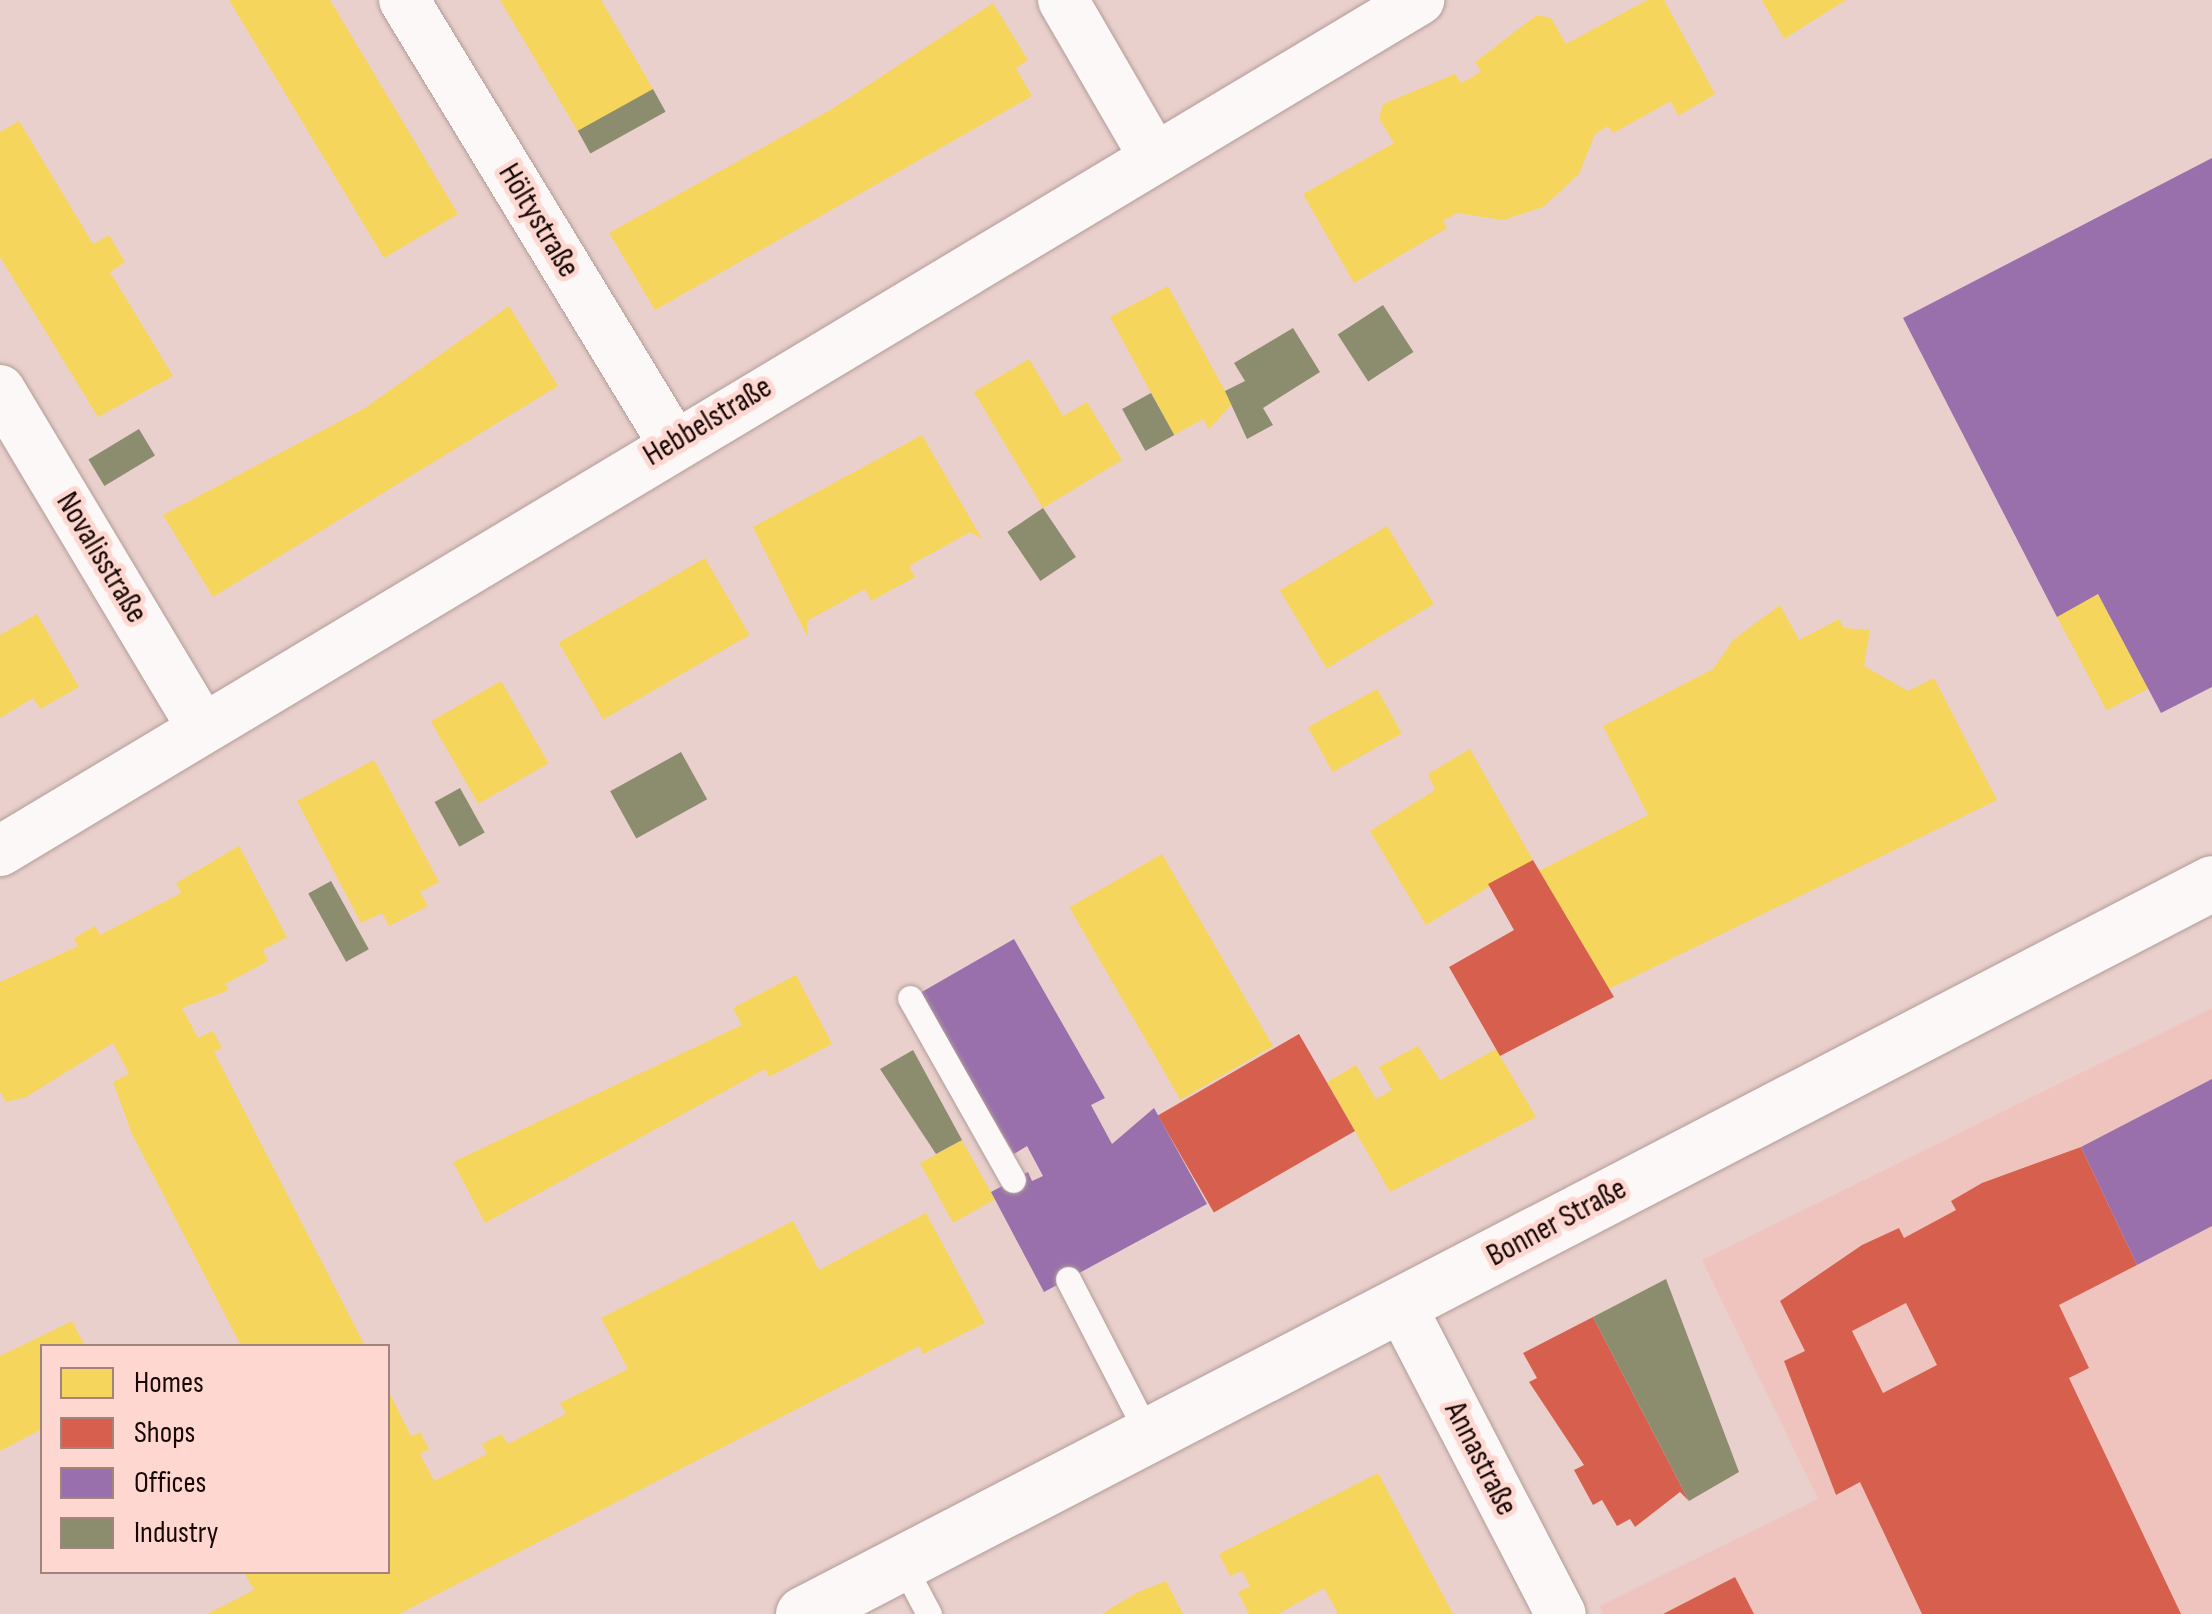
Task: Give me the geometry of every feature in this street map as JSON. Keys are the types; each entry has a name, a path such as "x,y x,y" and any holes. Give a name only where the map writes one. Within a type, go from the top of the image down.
{"main road":[{"name":"Bonner Straße","path":"803,1614 2212,882"}],"street":[{"name":"Höltystraße","path":"404,0 673,443"},
{"path":"1063,0 1153,155"},
{"name":"Hebbelstraße","path":"0,850 1153,155 1419,0"},
{"name":"Novalisstraße","path":"0,390 201,726"},
{"name":"Annastraße","path":"1400,1304 1561,1614"}],"lane":[{"path":"910,998 1013,1180"},
{"path":"1068,1280 1148,1434"},
{"path":"902,1563 929,1614"}],"shaded area":[{"path":"2212,1008 2212,1614 1603,1614 1599,1606 1818,1499 1702,1260"}],"building: Homes":[{"path":"229,0 330,0 458,214 384,258"},
{"path":"500,0 601,0 653,89 580,135"},
{"path":"1647,0 1664,0 1715,94 1678,116 1671,101 1613,133 1608,126 1595,134 1579,174 1543,207 1503,220 1457,213 1443,221 1447,228 1354,283 1303,194 1394,143 1379,118 1383,104 1455,74 1461,83 1471,78 1481,71 1475,62 1537,15 1551,18 1566,44"},
{"path":"1762,0 1846,0 1784,39"},
{"path":"993,3 1028,60 1016,68 1032,96 655,310 609,233 832,109"},
{"path":"19,121 93,244 109,235 125,262 110,272 173,376 98,417 0,257 0,132"},
{"path":"1168,286 1232,404 1209,429 1203,419 1174,435 1110,317"},
{"path":"509,306 558,386 213,597 163,515 365,408"},
{"path":"1029,359 1063,416 1087,402 1122,460 1043,508 974,392"},
{"path":"922,435 982,539 970,532 909,566 915,577 871,601 865,589 807,621 808,638 753,527"},
{"path":"1387,526 1434,604 1327,668 1280,590"},
{"path":"705,558 750,635 603,720 559,642"},
{"path":"2098,594 2148,688 2107,711 2057,616"},
{"path":"1780,605 1799,640 1839,619 1844,628 1870,630 1864,666 1908,691 1934,678 1997,800 1609,989 1539,871 1648,815 1603,726 1713,669 1733,640"},
{"path":"37,614 79,687 40,709 33,698 0,718 0,635"},
{"path":"501,681 548,763 478,804 431,722"},
{"path":"1377,689 1402,734 1333,772 1308,727"},
{"path":"1470,749 1533,860 1426,925 1370,831 1435,790 1428,774"},
{"path":"374,760 439,882 420,892 428,906 389,926 382,913 361,923 297,801"},
{"path":"239,846 287,937 263,950 268,961 225,984 229,990 182,1008 198,1038 213,1031 222,1048 214,1052 364,1344 240,1344 132,1134 113,1082 129,1074 113,1043 26,1097 6,1102 0,1091 0,982 78,946 74,938 95,926 100,935 181,893 176,883"},
{"path":"1162,854 1273,1046 1180,1100 1069,908"},
{"path":"796,975 832,1044 769,1077 765,1069 485,1223 453,1162 742,1025 733,1008"},
{"path":"1418,1046 1440,1080 1496,1049 1536,1117 1390,1192 1327,1082 1356,1065 1376,1099 1392,1090 1379,1067"},
{"path":"962,1140 995,1199 953,1223 920,1163"},
{"path":"926,1213 985,1323 923,1354 919,1346 399,1614 207,1614 254,1590 245,1574 390,1574 390,1394 411,1436 420,1432 429,1449 420,1454 434,1481 487,1454 482,1444 501,1434 508,1444 566,1414 560,1403 628,1369 601,1318 793,1221 819,1270"},
{"path":"72,1321 84,1344 40,1344 40,1430 0,1451 0,1356"},
{"path":"1378,1473 1453,1614 1338,1614 1324,1588 1278,1614 1249,1614 1238,1592 1250,1586 1242,1571 1230,1576 1219,1554"},
{"path":"1166,1581 1183,1614 1102,1614 1136,1593"}],"building: Shops":[{"path":"1533,860 1614,997 1500,1056 1449,967 1514,930 1488,884"},
{"path":"1299,1034 1355,1131 1214,1212 1158,1116"},
{"path":"2081,1147 2137,1265 2059,1305 2089,1368 2069,1378 2181,1614 1922,1614 1860,1482 1836,1495 1784,1361 1805,1351 1780,1301 1862,1245 1899,1228 1904,1238 1956,1210 1951,1201 1982,1183","holes":["1906,1303 1937,1365 1883,1393 1852,1331"]},
{"path":"1593,1317 1689,1501 1680,1492 1635,1527 1630,1519 1617,1526 1602,1500 1593,1505 1574,1470 1584,1465 1529,1382 1537,1378 1523,1353"},
{"path":"1735,1577 1754,1614 1663,1614"}],"building: Offices":[{"path":"2212,158 2212,687 2161,713 2098,594 2057,617 1903,318"},
{"path":"1014,939 1105,1098 1091,1105 1112,1144 1154,1108 1207,1204 1044,1292 991,1192 1028,1172 1032,1181 1043,1176 1027,1146 1014,1154 920,993"},
{"path":"2212,1079 2212,1226 2137,1265 2081,1147"}],"building: Industry":[{"path":"653,89 666,112 590,153 578,131"},
{"path":"1383,305 1413,352 1368,381 1338,334"},
{"path":"1293,328 1320,372 1263,408 1273,425 1247,439 1225,391 1245,381 1234,363"},
{"path":"1151,393 1174,435 1145,451 1122,409"},
{"path":"139,429 155,456 104,486 88,459"},
{"path":"1043,508 1076,557 1040,581 1007,532"},
{"path":"681,752 707,799 636,838 610,791"},
{"path":"460,788 485,833 459,847 435,802"},
{"path":"331,881 369,949 346,962 308,894"},
{"path":"913,1050 962,1140 936,1154 880,1069"},
{"path":"1666,1279 1739,1472 1689,1501 1593,1317"}]}
